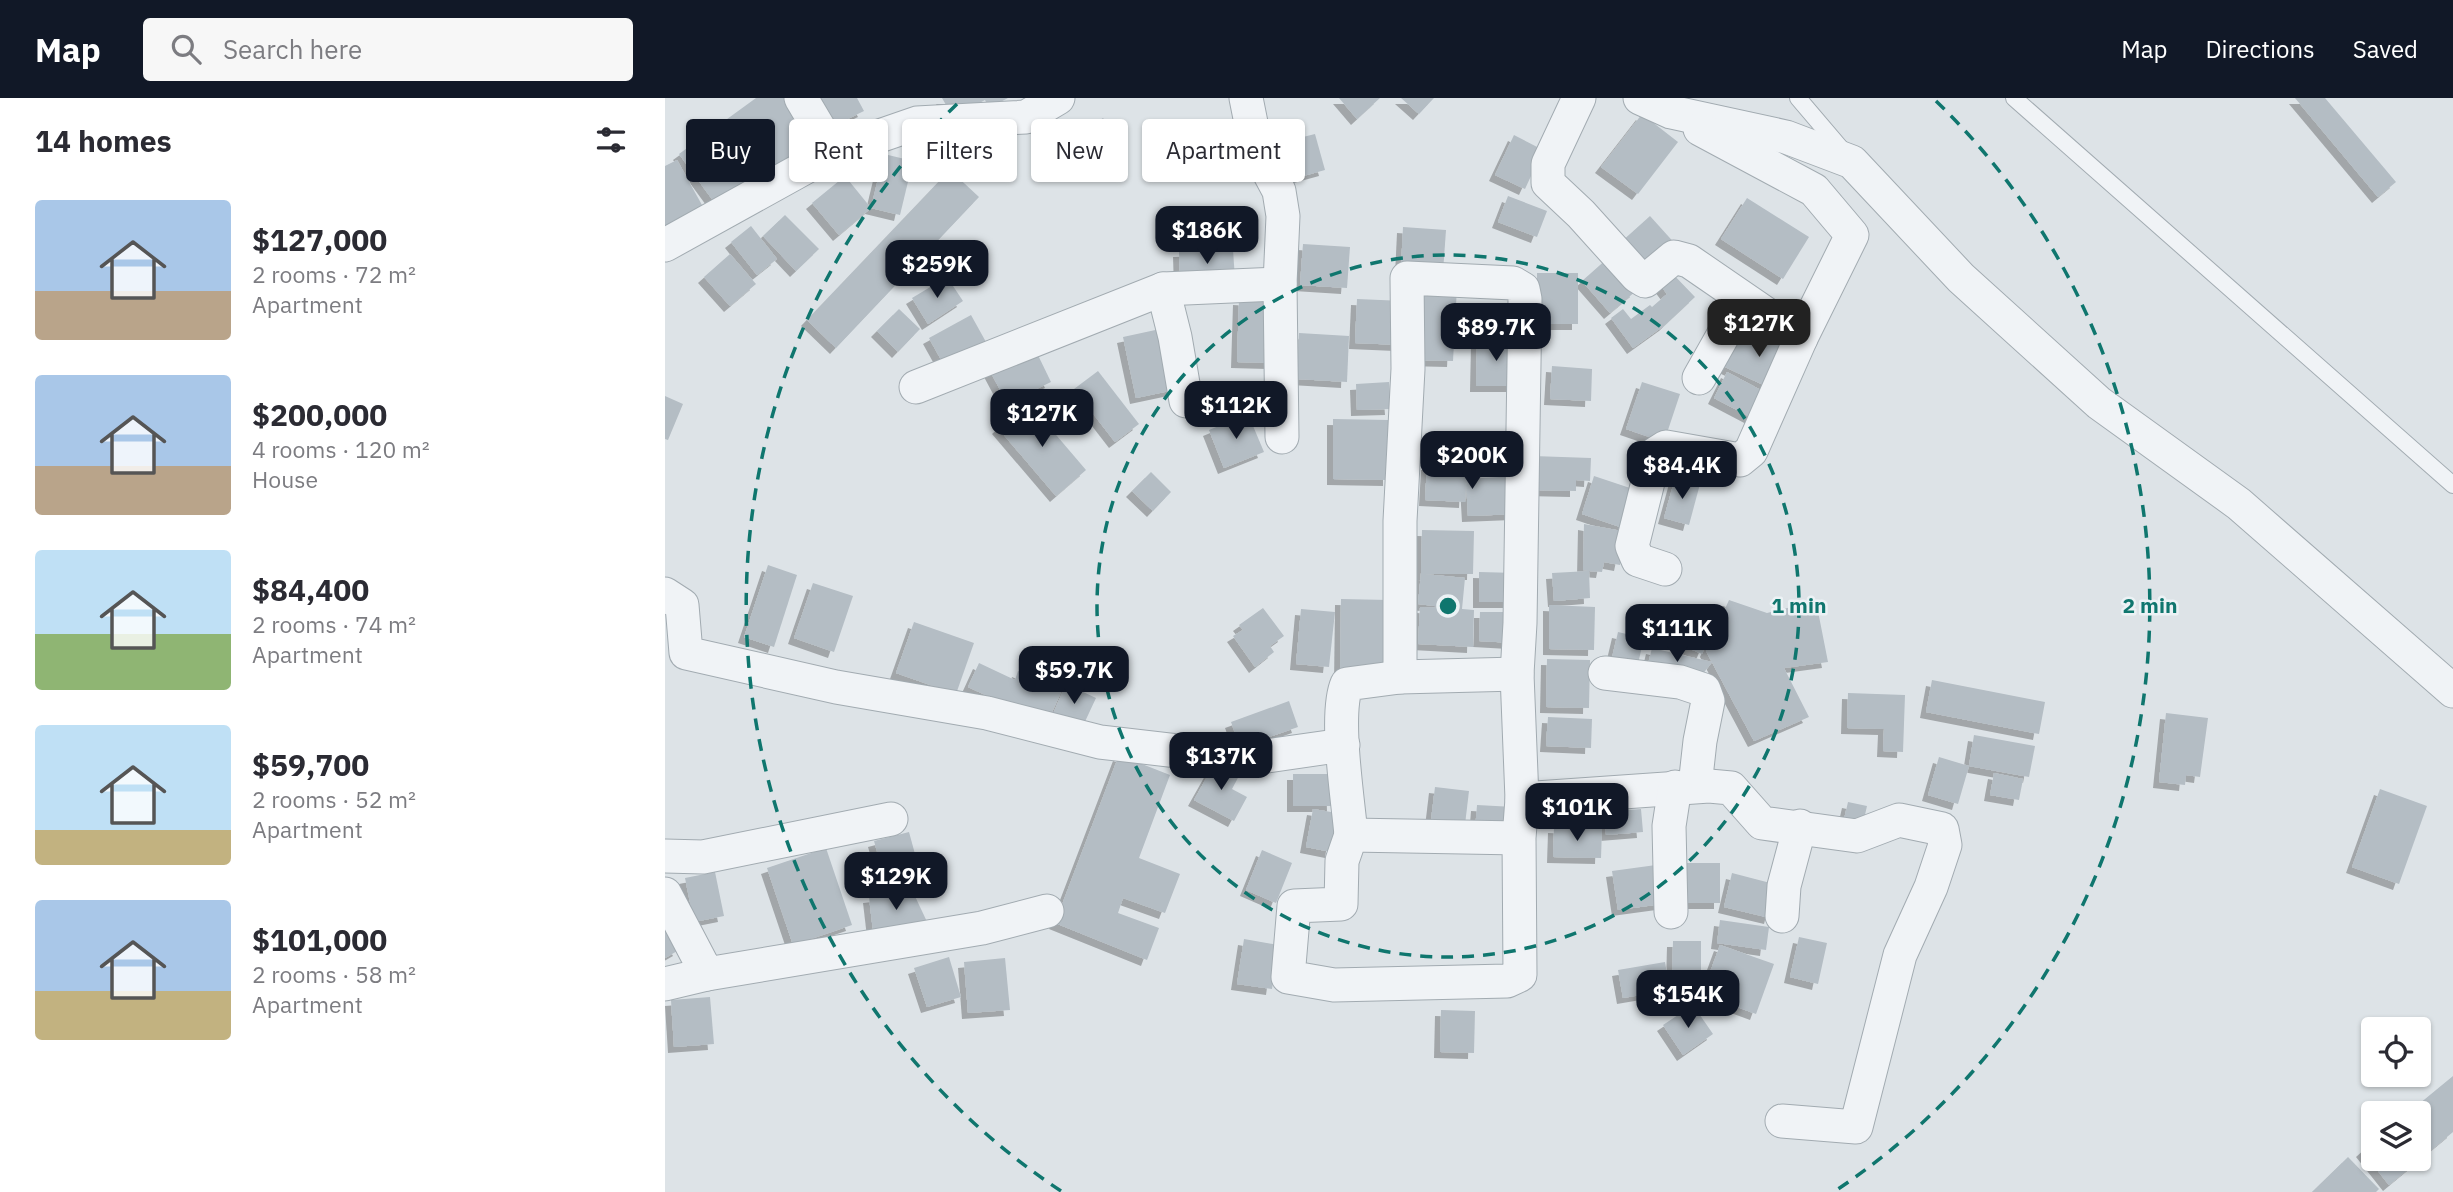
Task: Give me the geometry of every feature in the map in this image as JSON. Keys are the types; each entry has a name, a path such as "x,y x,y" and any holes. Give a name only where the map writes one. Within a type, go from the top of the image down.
{"street":[{"path":"801,98 813,119"},
{"path":"888,133 917,123 1026,117 1058,98"},
{"path":"1246,98 1256,148 1279,191 1283,216 1280,284 1282,438"},
{"path":"1579,98 1548,164 1548,183 1581,214 1637,276 1645,281 1674,257 1689,261 1801,338"},
{"path":"1640,98 1671,112 1814,190 1852,235 1801,338 1751,451 1740,460 1665,447 1655,454 1632,546 1638,560 1665,569"},
{"path":"1671,112 1786,137 1852,162 1961,278 2099,403 2239,504 2453,691"},
{"path":"665,245 789,176"},
{"path":"1400,677 1400,521 1408,369 1407,278 1513,283 1523,289 1525,299 1517,674 1522,799 1519,838 1520,975 1507,981 1333,985 1288,977 1294,906 1341,904 1342,861 1351,835 1343,745 1343,695 1347,684 1400,677 1517,674"},
{"path":"916,387 1163,289 1280,284"},
{"path":"1163,289 1186,401"},
{"path":"1699,377 1743,300"},
{"path":"665,594 682,605 686,653 836,687 988,713 1100,742 1232,758 1246,759 1343,745"},
{"path":"1605,673 1679,682 1704,690 1708,701 1700,741 1669,826 1671,912"},
{"path":"1522,799 1685,787 1731,788 1762,823 1857,835 1899,820 1942,829 1945,845 1931,887 1900,955 1856,1127 1782,1122"},
{"path":"665,856 703,856 891,818"},
{"path":"1782,916 1784,886 1800,826"},
{"path":"1351,835 1519,838"},
{"path":"665,894 707,974"},
{"path":"665,984 707,974 982,928 1047,911"}],"lane":[{"path":"1798,98 1852,162"},
{"path":"2014,98 2453,485"}],"building":[{"path":"756,98 789,98 804,119 789,119 789,159 775,170 775,119 727,119"},
{"path":"812,98 857,98 864,111 848,119 822,119"},
{"path":"942,98 1008,98 989,108 985,100 953,117"},
{"path":"1339,98 1380,98 1357,119"},
{"path":"1401,98 1434,98 1419,114"},
{"path":"2295,98 2325,98 2396,182 2378,197"},
{"path":"1642,114 1678,142 1638,194 1601,167"},
{"path":"1315,134 1325,170 1305,176 1305,136"},
{"path":"1514,135 1543,150 1525,189 1495,175"},
{"path":"686,149 686,164 679,154"},
{"path":"888,155 902,158 902,182 908,182 900,215 871,208 877,182 888,182"},
{"path":"677,160 686,176 686,182 689,182 707,214 665,238 665,166"},
{"path":"700,182 758,182 720,210"},
{"path":"838,182 850,182 871,208 839,235 812,203"},
{"path":"939,182 963,182 979,197 836,348 807,320"},
{"path":"1508,196 1547,211 1537,237 1498,222"},
{"path":"1747,198 1809,237 1783,279 1721,239"},
{"path":"785,215 819,249 796,271 763,236"},
{"path":"1650,216 1678,247 1644,271 1620,243"},
{"path":"751,226 777,259 757,275 731,242"},
{"path":"1403,227 1446,230 1443,272 1401,269"},
{"path":"1303,244 1350,247 1347,288 1300,285"},
{"path":"1233,249 1235,280 1180,282 1179,251"},
{"path":"730,254 756,284 730,306 704,277"},
{"path":"1608,258 1636,291 1610,313 1582,281"},
{"path":"1671,272 1695,297 1665,325 1633,348 1611,318 1623,309 1631,319 1650,305 1652,307 1667,294 1658,282"},
{"path":"1537,273 1578,273 1578,324 1537,324"},
{"path":"947,277 963,301 928,324 912,298"},
{"path":"1415,287 1457,287 1453,361 1412,360"},
{"path":"1239,299 1274,301 1273,363 1237,362"},
{"path":"1357,299 1404,301 1401,345 1355,343"},
{"path":"899,309 920,329 898,352 877,331"},
{"path":"971,315 986,342 944,365 929,338"},
{"path":"1160,329 1174,390 1136,398 1123,337"},
{"path":"1755,330 1792,349 1772,389 1725,367 1739,338 1749,342"},
{"path":"1299,333 1349,336 1347,382 1297,379"},
{"path":"1477,339 1516,339 1516,386 1476,386"},
{"path":"1035,349 1051,382 1007,403 990,371"},
{"path":"1552,366 1592,369 1591,401 1550,399"},
{"path":"1098,371 1139,424 1115,442 1074,389"},
{"path":"1727,372 1770,395 1756,420 1714,398"},
{"path":"1389,382 1391,409 1357,410 1356,384"},
{"path":"1642,382 1680,394 1664,442 1626,429"},
{"path":"665,396 683,404 668,440 665,439"},
{"path":"1028,402 1086,470 1056,496 998,428"},
{"path":"1248,414 1264,452 1224,468 1209,430"},
{"path":"1333,419 1389,420 1389,480 1333,479"},
{"path":"1533,456 1591,458 1590,481 1576,480 1576,491 1532,490"},
{"path":"1427,464 1467,466 1466,479 1516,476 1518,514 1468,516 1466,482 1465,502 1425,500"},
{"path":"1151,472 1171,492 1153,511 1132,491"},
{"path":"1594,476 1636,490 1623,528 1582,514"},
{"path":"1675,478 1700,484 1689,525 1664,518"},
{"path":"1584,524 1627,532 1620,565 1604,562 1602,572 1583,570"},
{"path":"1422,530 1474,531 1473,574 1424,574 1465,578 1462,609 1474,610 1473,647 1418,644 1420,607 1451,608 1418,604"},
{"path":"768,565 797,575 774,647 744,637"},
{"path":"1589,571 1590,598 1554,601 1552,573"},
{"path":"1479,572 1517,573 1516,602 1479,602"},
{"path":"813,583 853,596 834,652 794,638"},
{"path":"1341,599 1389,600 1388,679 1340,678"},
{"path":"1729,600 1767,613 1816,601 1828,662 1784,668 1809,717 1754,741 1706,651"},
{"path":"1549,605 1595,607 1594,650 1549,649"},
{"path":"1263,608 1284,636 1270,646 1274,652 1255,667 1233,636 1243,630 1239,625"},
{"path":"1301,609 1335,612 1329,667 1296,664"},
{"path":"1685,610 1715,622 1702,654 1671,641"},
{"path":"1480,612 1516,612 1514,643 1479,641"},
{"path":"914,622 974,643 956,694 896,673"},
{"path":"1618,632 1644,638 1637,668 1611,662"},
{"path":"1652,648 1712,662 1699,679 1647,668"},
{"path":"1547,659 1590,660 1589,708 1546,707"},
{"path":"979,663 1015,680 1018,671 1062,690 1047,723 968,687"},
{"path":"1932,680 2045,702 2039,734 1926,712"},
{"path":"1066,684 1096,698 1082,728 1053,714"},
{"path":"1848,693 1905,695 1903,752 1883,751 1884,729 1847,728"},
{"path":"1289,701 1298,727 1240,747 1231,722"},
{"path":"2166,713 2208,718 2200,777 2186,775 2185,785 2159,782"},
{"path":"1548,717 1592,719 1591,748 1546,746"},
{"path":"1974,735 2035,746 2029,777 1969,766"},
{"path":"1119,755 1170,775 1139,858 1180,874 1165,913 1123,898 1118,913 1159,928 1147,960 1055,923"},
{"path":"1939,757 1969,766 1958,804 1928,795"},
{"path":"1216,761 1240,774 1232,789 1247,797 1234,821 1194,800"},
{"path":"1994,773 2023,779 2019,800 1990,795"},
{"path":"1293,774 1332,774 1333,806 1293,806"},
{"path":"1435,787 1469,791 1464,833 1430,829"},
{"path":"2380,789 2427,806 2399,884 2352,867"},
{"path":"1848,802 1867,806 1862,828 1843,824"},
{"path":"1477,805 1514,807 1513,834 1475,831"},
{"path":"1313,809 1337,813 1331,852 1306,847"},
{"path":"1641,809 1643,832 1606,835 1604,812"},
{"path":"1554,827 1602,829 1601,858 1553,857"},
{"path":"909,832 921,876 887,886 874,841"},
{"path":"826,848 852,925 793,945 767,868"},
{"path":"1262,850 1292,863 1276,903 1246,890"},
{"path":"1681,863 1720,863 1720,903 1681,903"},
{"path":"1656,865 1662,904 1618,910 1612,871"},
{"path":"715,872 724,916 694,922 685,878"},
{"path":"1732,873 1778,885 1770,918 1724,907"},
{"path":"913,892 929,926 873,931 869,897"},
{"path":"1720,920 1769,927 1766,950 1717,943"},
{"path":"665,925 679,950 665,958"},
{"path":"1799,937 1827,943 1818,984 1790,977"},
{"path":"1244,939 1278,945 1272,989 1237,984"},
{"path":"1673,941 1701,941 1701,977 1672,976"},
{"path":"1720,945 1774,964 1756,1014 1702,994"},
{"path":"949,957 961,997 927,1007 914,968"},
{"path":"1005,958 1010,1010 968,1013 964,962"},
{"path":"1665,962 1670,990 1623,998 1618,970"},
{"path":"710,997 714,1044 674,1047 671,1000"},
{"path":"1693,1005 1713,1034 1683,1055 1663,1025"},
{"path":"1441,1010 1475,1011 1474,1053 1440,1052"},
{"path":"2453,1076 2453,1132 2431,1150 2431,1101 2423,1101"},
{"path":"2348,1157 2379,1189 2376,1192 2312,1192"},
{"path":"2378,1171 2406,1171 2389,1185"}]}
